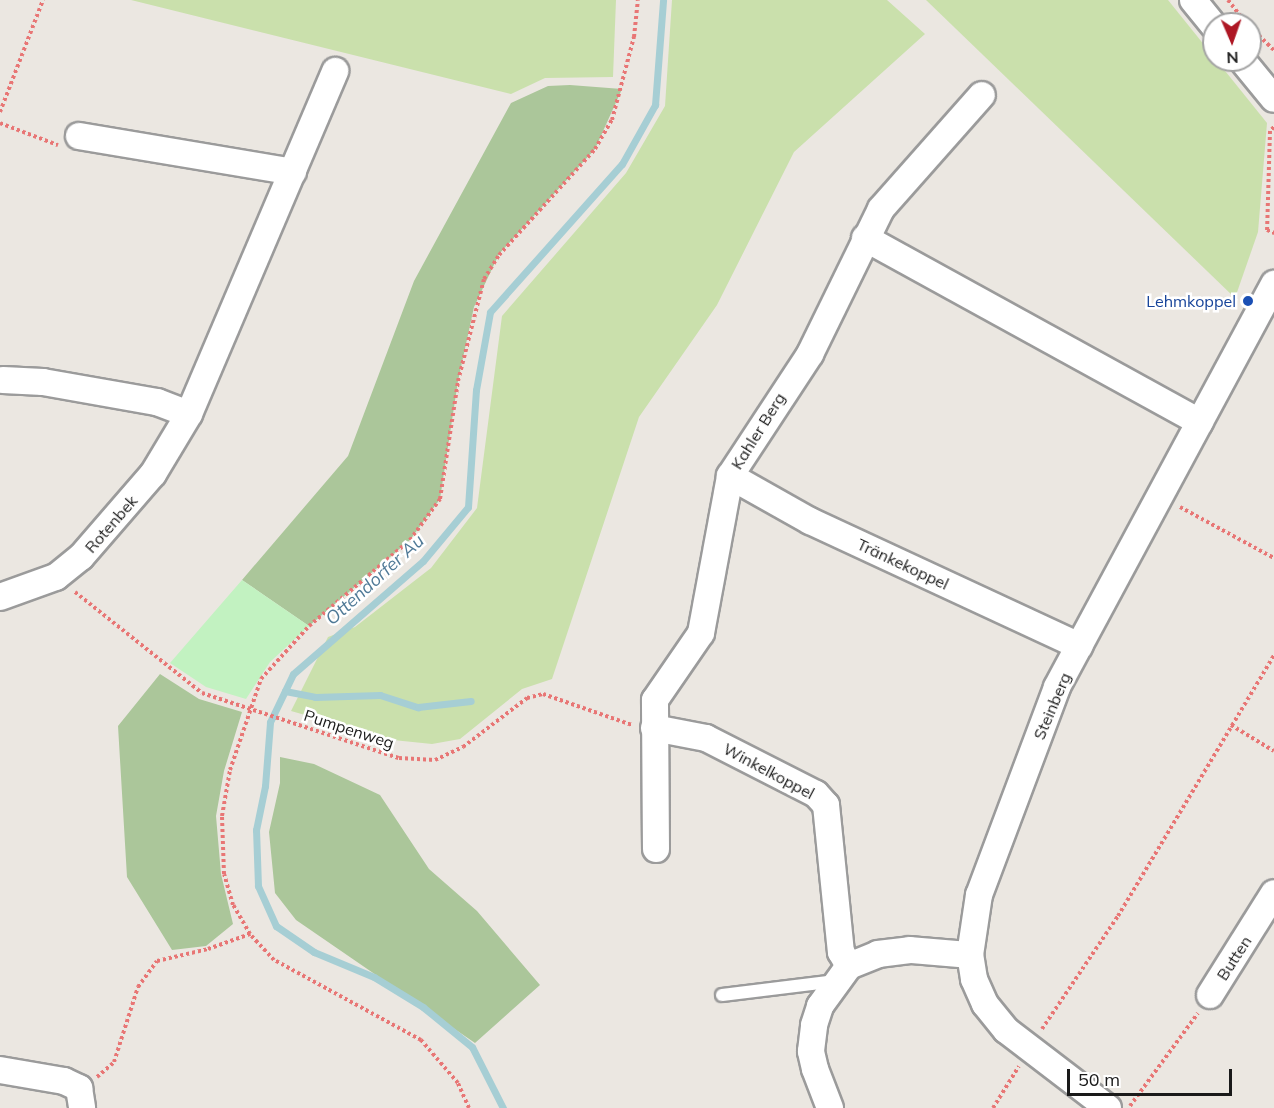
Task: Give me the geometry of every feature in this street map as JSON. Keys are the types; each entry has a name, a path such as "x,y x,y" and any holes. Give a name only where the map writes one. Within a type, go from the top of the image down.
{"street":[{"path":"1193,0 1203,12"},
{"name":"Rotenbek","path":"0,597 56,577 81,557 119,517 153,474 189,414 335,71"},
{"path":"1252,72 1274,99"},
{"name":"Kahler Berg","path":"656,849 654,728 656,700 701,633 730,476 810,354 881,209 982,95"},
{"path":"79,136 293,172"},
{"path":"865,238 1200,422"},
{"name":"Steinberg","path":"1108,1108 1005,1030 985,1004 974,979 969,955 979,895 1057,687 1274,284"},
{"path":"3,380 43,382 157,402 189,414"},
{"name":"Tränkekoppel","path":"730,476 810,521 1079,646"},
{"name":"Winkelkoppel","path":"654,728 706,738 816,794 826,805 842,973"},
{"name":"Butten","path":"1210,995 1266,927 1274,892"},
{"path":"830,1108 811,1051 820,1006 842,973 878,954 910,950 969,955"},
{"path":"0,1070 64,1081 81,1098"}],"lane":[{"path":"722,995 842,973"}],"path":[{"path":"0,112 43,0"},
{"path":"469,1108 458,1083 422,1040 274,960 250,934 233,905 220,844 230,770 250,708 272,664 309,626 410,540 440,499 458,381 484,279 499,255 595,149 612,120 634,37 638,0"},
{"path":"1228,0 1238,12"},
{"path":"1262,38 1274,50"},
{"path":"0,123 62,146 79,136"},
{"path":"1274,126 1270,131 1267,230 1274,233"},
{"path":"1160,496 1274,558"},
{"name":"Pumpenweg","path":"56,577 202,693 399,758 435,760 463,747 527,698 543,694 626,724 654,728"},
{"path":"993,1108 1029,1049 1118,916 1274,656"},
{"path":"1231,725 1274,751"},
{"path":"81,1098 114,1062 138,987 157,961 208,949 250,934"},
{"path":"1129,1108 1210,995"}],"green space":[{"path":"131,0 616,0 613,77 545,78 511,94"},
{"path":"672,0 887,0 925,34 794,152 717,305 639,417 552,679 522,689 460,739 432,744 393,740 291,711 328,637 355,627 431,568 477,508 502,316 626,173 665,106"},
{"path":"926,0 1168,0 1202,42 1202,72 1226,72 1267,123 1258,232 1235,298"},
{"path":"570,85 622,89 595,149 499,254 474,307 458,381 440,499 410,540 309,626 242,580 348,456 414,281 511,103 548,86"},
{"path":"242,580 309,626 270,662 246,699 206,687 170,663"},
{"path":"160,674 199,699 242,712 224,771 216,816 221,874 233,924 206,946 172,950 127,877 118,726"},
{"path":"280,757 314,764 380,795 429,869 477,911 540,985 475,1043 296,920 275,893 269,832 280,783"}],"waterway":[{"name":"Ottendorfer Au","path":"503,1108 472,1047 423,1007 374,977 314,952 276,926 258,886 256,830 265,786 270,722 293,674 423,561 468,507 476,390 490,312 622,164 655,105 663,0"},
{"path":"285,691 315,697 380,695 418,707 471,701"}],"place":[{"name":"Lehmkoppel","path":"1248,301"}]}
